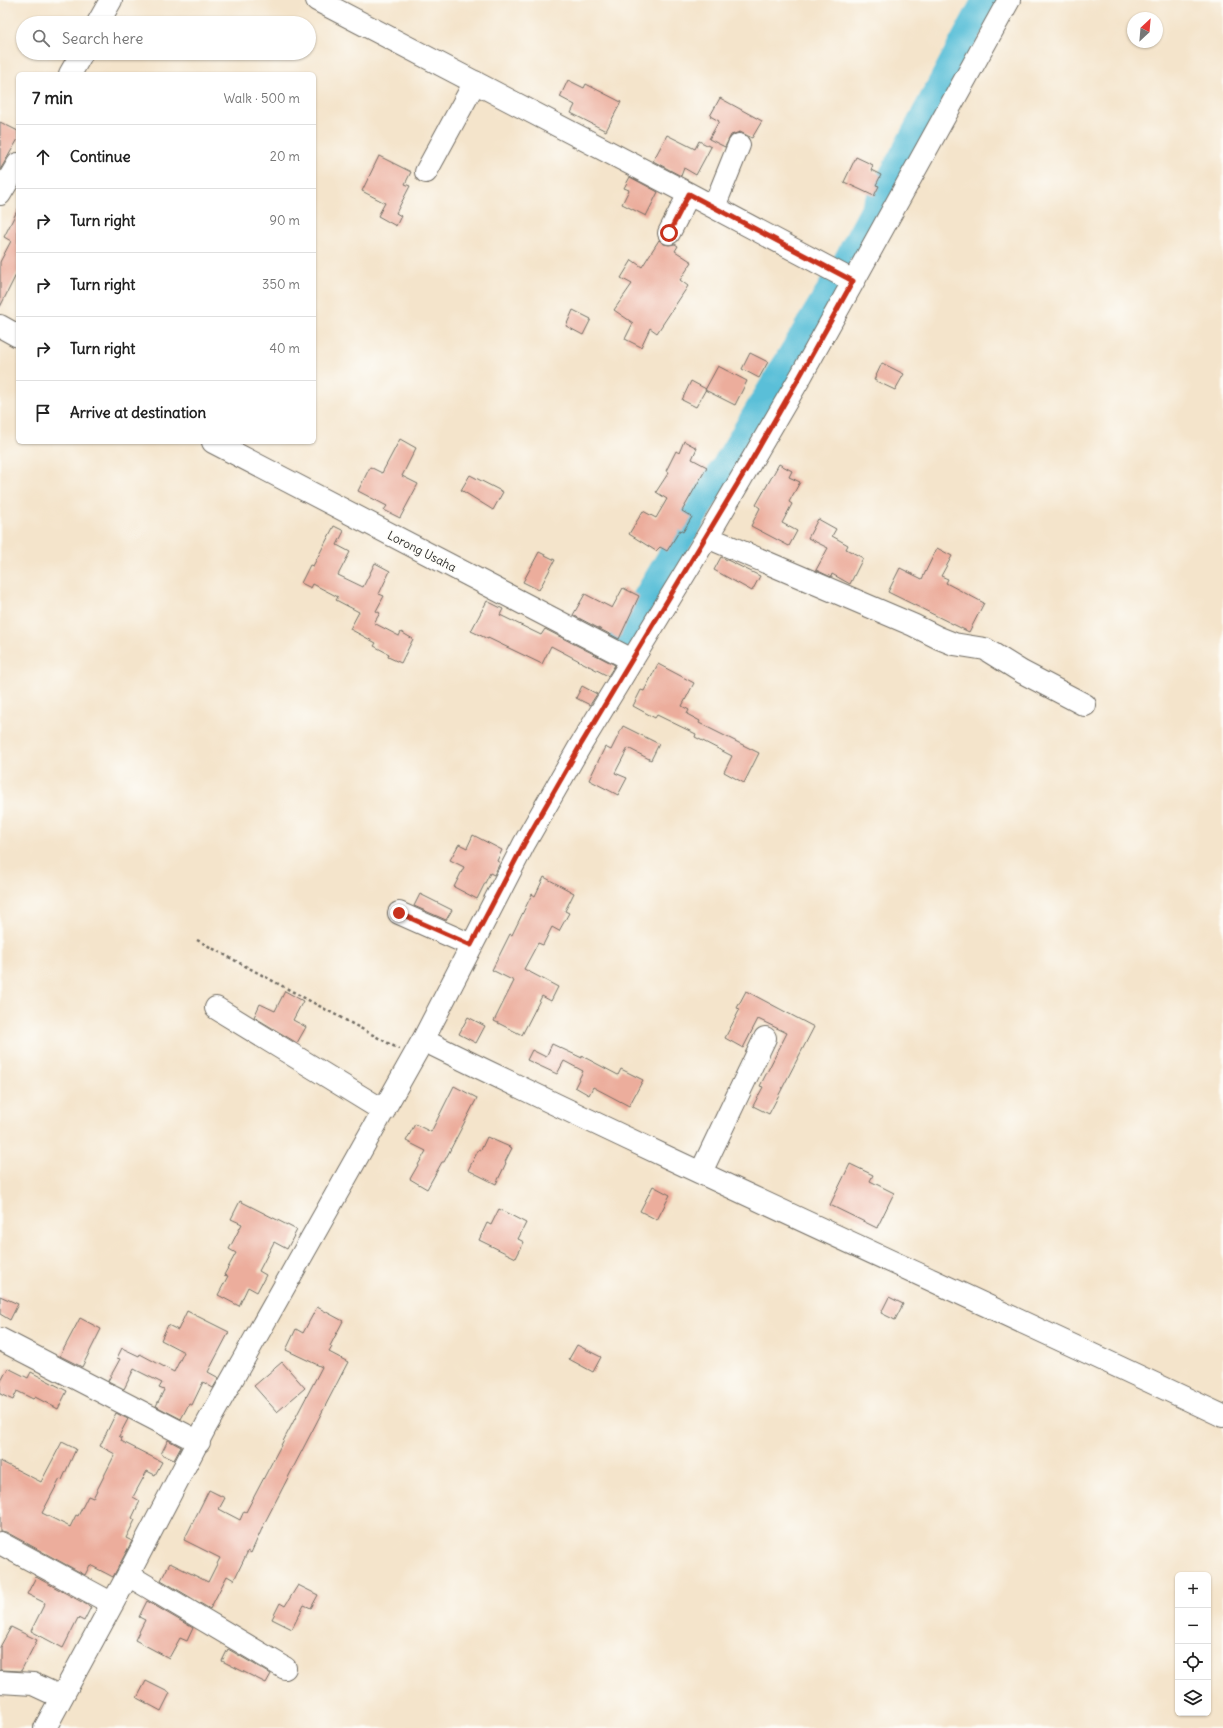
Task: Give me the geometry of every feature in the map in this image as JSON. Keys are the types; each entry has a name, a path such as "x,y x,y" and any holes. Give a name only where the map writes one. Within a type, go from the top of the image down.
{"street":[{"path":"102,16 111,0"},
{"path":"317,0 849,279"},
{"path":"44,1728 199,1442 418,1049 528,838 800,376 849,279 1009,0"},
{"path":"71,72 78,60"},
{"path":"426,172 475,82"},
{"path":"714,207 739,144"},
{"path":"0,194 16,167"},
{"path":"669,233 689,194"},
{"path":"0,326 16,335"},
{"name":"Lorong Usaha","path":"217,444 632,660"},
{"path":"706,537 913,625 939,638 960,645 985,649 1022,672 1085,705"},
{"path":"399,913 471,945"},
{"path":"216,1008 384,1111"},
{"path":"701,1172 765,1038"},
{"path":"418,1049 575,1115 701,1172 1223,1416"},
{"path":"0,1339 199,1442"},
{"path":"0,1543 111,1604"},
{"path":"128,1575 284,1668"},
{"path":"0,1682 33,1684 61,1697"}],"path":[{"path":"197,940 418,1049"}],"building":[{"path":"568,80 584,88 586,84 621,102 606,131 571,113 575,105 560,97"},
{"path":"720,98 762,121 752,138 740,132 731,135 725,147 709,139 719,121 710,116"},
{"path":"0,122 16,130 16,142 0,170"},
{"path":"667,135 695,149 699,141 711,147 696,175 684,168 681,176 653,161"},
{"path":"379,156 411,172 405,184 410,186 396,213 401,216 396,226 378,216 385,203 362,191"},
{"path":"856,157 873,165 871,170 881,175 876,185 879,186 874,196 844,182"},
{"path":"630,177 658,192 646,216 622,204 629,190 624,188"},
{"path":"16,213 16,275 0,307 0,262 11,241 4,237"},
{"path":"659,240 664,244 675,244 678,246 675,251 692,262 680,280 688,286 657,333 650,328 641,347 625,339 633,323 614,310 632,284 621,278 632,260 642,267"},
{"path":"573,310 591,319 583,335 566,326"},
{"path":"750,353 768,362 759,378 742,369"},
{"path":"882,363 904,374 895,390 874,380"},
{"path":"718,366 747,381 735,405 705,390"},
{"path":"691,381 706,389 696,407 682,400"},
{"path":"400,439 416,448 402,476 418,484 400,518 384,510 387,506 358,491 370,467 382,473"},
{"path":"684,441 697,448 692,459 707,467 682,511 692,517 683,532 680,530 667,551 660,547 656,551 629,534 643,511 656,518 667,499 656,492 669,472 666,471 676,451 679,453"},
{"path":"779,464 792,471 789,477 800,482 789,502 792,504 782,523 797,531 789,546 751,526 760,508 756,505"},
{"path":"470,475 503,492 493,510 461,490"},
{"path":"818,519 836,529 832,536 848,545 846,549 863,558 850,584 832,574 831,577 816,570 828,548 808,538"},
{"path":"334,526 344,531 337,545 350,552 338,575 363,587 375,563 390,571 379,594 384,596 376,611 380,613 374,623 399,636 401,632 413,639 401,663 388,657 389,654 374,646 376,643 350,629 359,612 336,600 338,597 313,584 311,588 301,583 310,565 313,566"},
{"path":"937,548 952,556 941,576 948,579 946,583 984,603 969,632 888,592 900,568 922,579"},
{"path":"539,552 555,560 539,590 523,582"},
{"path":"721,557 760,576 752,591 714,570"},
{"path":"623,588 639,596 619,639 573,615 585,594 612,608"},
{"path":"487,601 503,609 500,615 541,635 545,629 615,665 608,676 551,646 542,664 471,631"},
{"path":"658,664 694,683 682,706 689,710 687,714 700,721 699,723 759,753 744,783 724,772 732,756 695,737 696,734 657,715 655,718 633,706 641,690 644,691"},
{"path":"582,686 597,694 590,705 576,698"},
{"path":"623,726 659,744 651,760 628,748 615,773 627,778 618,795 589,780 605,747 611,750"},
{"path":"473,835 502,850 497,861 500,863 494,875 490,873 477,899 454,887 464,867 450,860 459,844 467,848"},
{"path":"544,877 574,893 565,911 569,913 559,931 552,927 543,945 538,943 524,969 558,987 551,1001 542,996 522,1035 494,1021 514,981 492,970 510,934 512,935 532,894 535,896"},
{"path":"420,894 452,910 446,920 414,906"},
{"path":"285,991 303,1001 293,1020 306,1027 297,1043 254,1017 260,1004 275,1011"},
{"path":"746,991 814,1027 769,1114 753,1106 763,1087 760,1086 787,1033 758,1019 743,1048 725,1038 740,1009 737,1008"},
{"path":"468,1017 485,1026 476,1043 459,1034"},
{"path":"552,1044 582,1058 582,1056 618,1075 621,1069 643,1080 629,1106 593,1087 589,1095 575,1087 583,1071 564,1061 557,1074 527,1060 532,1050 546,1057"},
{"path":"454,1086 477,1098 444,1162 442,1162 427,1189 410,1179 426,1151 406,1141 415,1124 431,1132"},
{"path":"487,1137 512,1148 496,1184 468,1170 479,1149 481,1150"},
{"path":"850,1164 873,1175 870,1181 894,1193 877,1228 830,1205"},
{"path":"653,1186 670,1195 657,1220 640,1211"},
{"path":"240,1201 297,1230 287,1249 274,1242 259,1271 266,1275 257,1292 248,1287 239,1306 218,1295 228,1276 224,1275 236,1253 229,1249 242,1224 231,1219"},
{"path":"499,1209 526,1223 518,1239 524,1242 516,1258 479,1240 487,1223 491,1225"},
{"path":"0,1296 18,1304 10,1320 0,1314"},
{"path":"889,1297 903,1304 895,1320 881,1313"},
{"path":"317,1307 343,1321 330,1346 332,1347 329,1352 348,1362 265,1522 251,1553 248,1551 234,1580 227,1576 210,1609 161,1580 170,1563 208,1582 220,1558 184,1540 209,1490 225,1498 219,1509 240,1520 244,1511 246,1512 322,1367 286,1350 296,1329 303,1333"},
{"path":"187,1311 229,1332 208,1372 219,1378 213,1388 203,1382 192,1405 189,1404 181,1419 156,1406 164,1390 159,1388 162,1383 134,1369 124,1389 108,1381 120,1359 117,1358 122,1348 139,1356 140,1354 174,1372 184,1352 161,1340 168,1325 178,1330"},
{"path":"80,1318 101,1329 82,1367 60,1356"},
{"path":"577,1345 601,1357 593,1372 569,1359"},
{"path":"282,1362 305,1388 277,1412 254,1386"},
{"path":"8,1368 28,1378 31,1372 67,1391 58,1409 35,1397 33,1399 17,1391 13,1400 0,1394 0,1383"},
{"path":"116,1413 128,1419 119,1436 122,1438 121,1441 162,1462 155,1475 147,1471 133,1497 140,1501 132,1518 135,1520 126,1538 132,1541 113,1577 90,1565 85,1575 6,1532 0,1531 0,1461 41,1482 62,1442 76,1449 62,1480 60,1479 42,1513 70,1527 76,1515 78,1516 88,1496 93,1498 115,1454 100,1446"},
{"path":"168,1440 181,1447 174,1460 161,1454"},
{"path":"36,1577 91,1607 84,1621 78,1618 63,1648 31,1631 45,1603 27,1594"},
{"path":"298,1585 318,1595 311,1608 304,1605 292,1629 272,1619 280,1603 285,1606"},
{"path":"147,1601 193,1628 187,1641 180,1638 169,1658 135,1640 145,1620 139,1617"},
{"path":"11,1627 37,1640 21,1671 0,1670 0,1647"},
{"path":"228,1649 271,1674 266,1683 222,1661"},
{"path":"146,1681 170,1693 161,1711 137,1698"}],"waterway":[{"path":"622,637 839,274 985,0"}],"route":[{"path":"399,913 471,945 524,844 580,746 750,463 853,281 689,194 669,233"}]}
